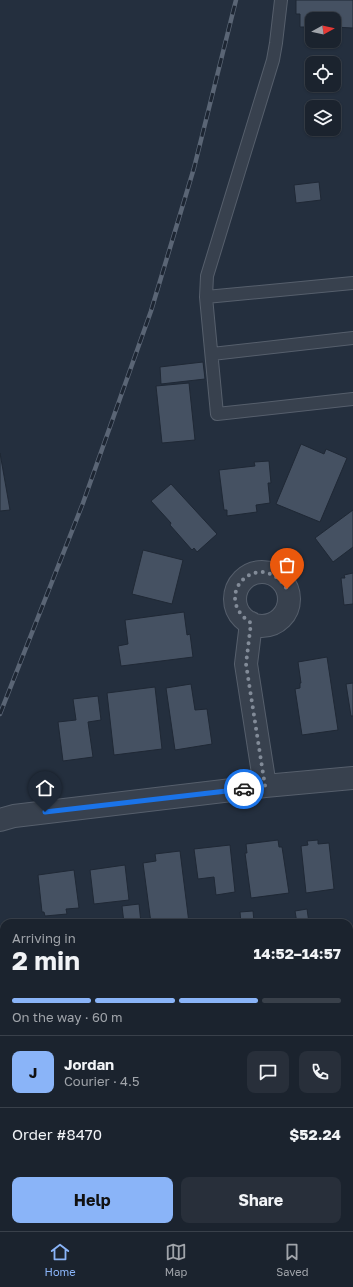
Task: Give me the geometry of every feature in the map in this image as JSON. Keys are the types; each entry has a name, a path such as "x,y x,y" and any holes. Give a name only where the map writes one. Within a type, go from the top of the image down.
{"street":[{"path":"251,623 246,664 265,786"},
{"path":"0,820 14,816 265,786 353,778"}],"lane":[{"path":"281,0 273,60 207,276 206,297 217,414 353,399"},
{"path":"206,297 353,283"},
{"path":"212,354 353,338"}],"building":[{"path":"296,0 353,0 353,28 341,27 341,12 305,12 305,27 300,27 300,14 296,14"},
{"path":"319,182 321,200 296,203 294,185"},
{"path":"203,362 205,379 161,384 160,367"},
{"path":"189,383 195,440 162,443 156,386"},
{"path":"301,444 324,454 326,449 347,458 320,522 276,504"},
{"path":"0,453 10,510 0,511"},
{"path":"269,461 271,483 268,483 270,503 256,505 257,512 227,516 227,510 224,510 219,470 255,466 254,462"},
{"path":"171,484 217,534 197,552 194,548 192,550 170,525 171,523 151,501"},
{"path":"353,510 353,547 333,562 315,538"},
{"path":"143,550 183,560 172,604 132,594"},
{"path":"353,573 353,604 344,605 341,578 345,578 344,575"},
{"path":"184,612 187,635 190,634 193,657 121,666 118,646 128,644 125,620"},
{"path":"327,657 338,730 302,735 295,689 300,688 301,683 298,662"},
{"path":"353,683 353,716 351,716 346,684"},
{"path":"191,684 195,710 207,709 212,744 175,750 166,688"},
{"path":"155,687 162,749 114,755 107,693"},
{"path":"98,696 101,720 88,722 93,757 63,761 58,722 76,720 73,699"},
{"path":"278,840 279,847 282,847 289,893 251,898 245,853 247,853 246,844"},
{"path":"318,840 318,844 329,843 334,889 306,893 301,846 308,845 307,841"},
{"path":"230,845 235,892 216,895 214,877 198,879 194,849"},
{"path":"180,851 188,919 150,919 143,863 156,861 155,854"},
{"path":"125,865 129,900 94,904 90,870"},
{"path":"74,870 79,908 66,909 67,914 45,916 44,912 42,912 38,875"},
{"path":"139,904 141,919 124,919 122,906"},
{"path":"307,909 308,919 296,919 295,911"},
{"path":"253,911 254,919 241,919 240,912"}],"railway":[{"path":"0,714 83,503 151,311 194,168 236,0"}],"way so far":[{"path":"244,789 265,786 246,664 251,623 242,617 236,608 235,598 237,588 243,579 252,573 262,571 272,574 281,580 287,589"}],"route":[{"path":"45,812 244,789"}]}
